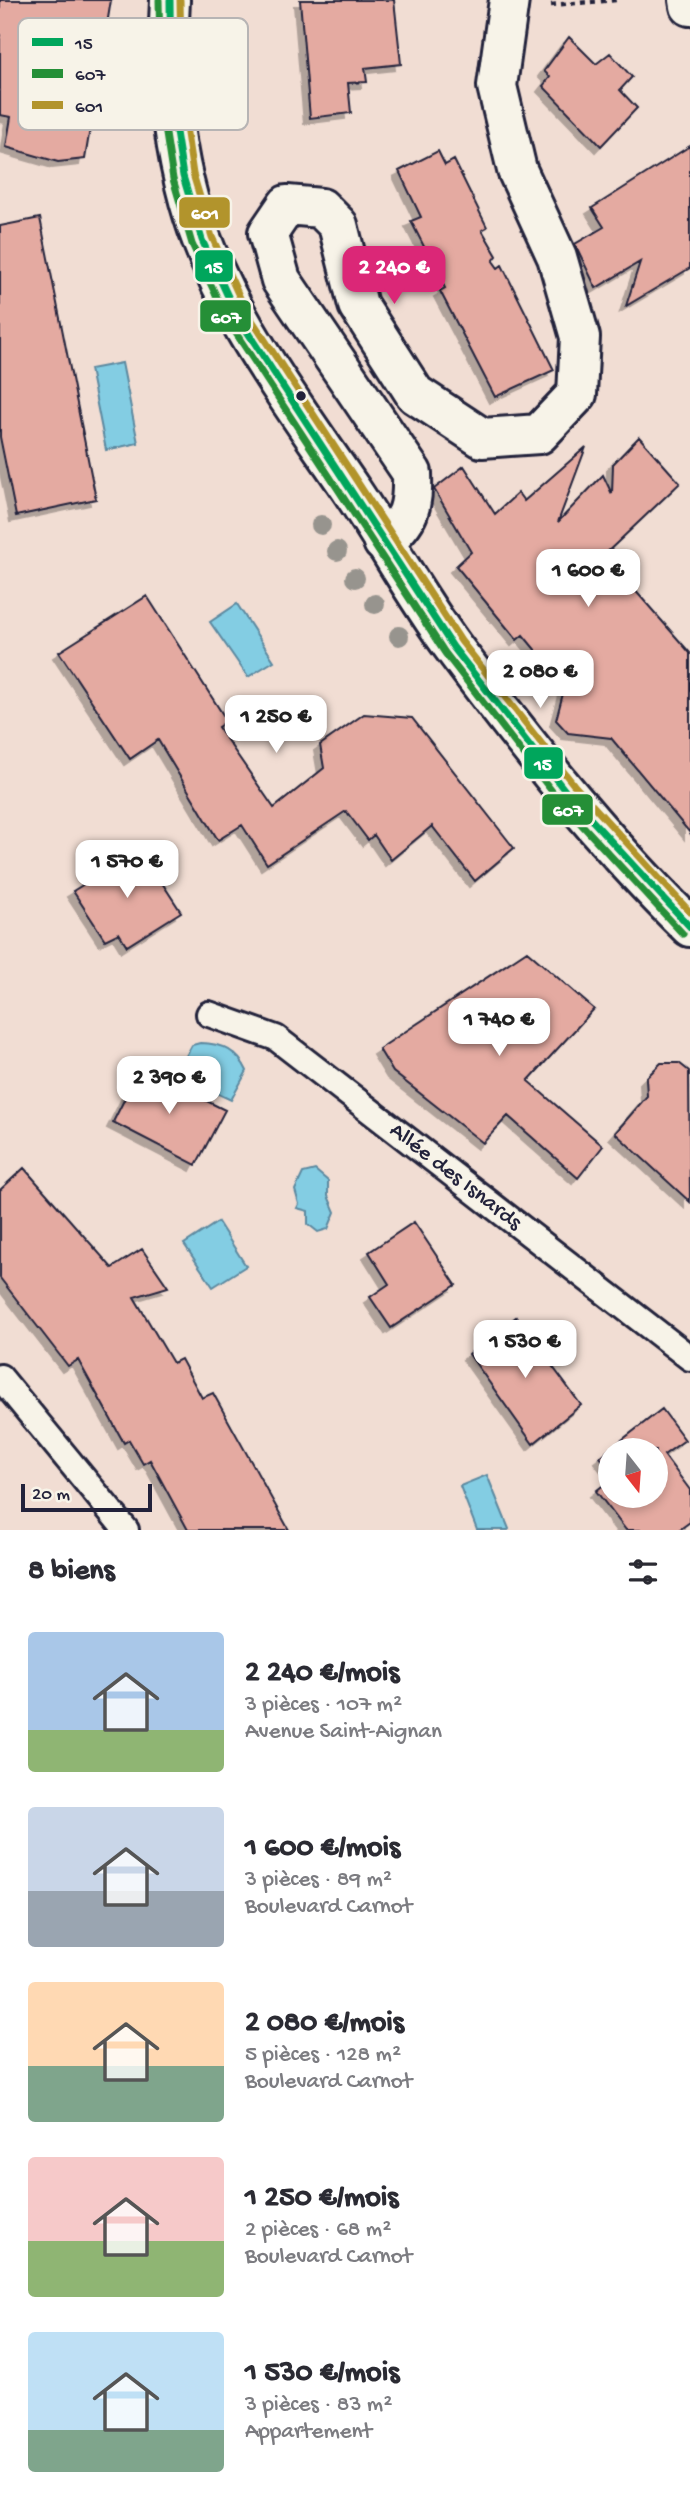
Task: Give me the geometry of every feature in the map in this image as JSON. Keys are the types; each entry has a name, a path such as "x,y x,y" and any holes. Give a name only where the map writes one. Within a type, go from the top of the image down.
{"street":[{"path":"169,18 170,0"},
{"path":"689,0 690,6"},
{"path":"383,541 404,524 413,498 412,473 281,280 268,233 287,205 321,208 338,225 358,305 415,394 482,438 539,434 577,394 579,337 557,257 517,170 497,86 509,4"},
{"path":"176,130 189,202 216,271 258,349 453,646 581,810 690,928"}],"lane":[{"name":"Allée des Isnards","path":"209,1014 276,1038 690,1358"},
{"path":"0,1377 126,1530"}],"path":[{"path":"509,4 616,0"}],"water":[{"path":"122,363 138,443 106,450 90,369"},
{"path":"237,604 274,661 248,677 210,622"},
{"path":"192,1045 215,1045 234,1053 247,1071 231,1100 176,1074"},
{"path":"315,1170 328,1181 328,1196 335,1212 328,1229 318,1232 308,1224 308,1211 297,1208 299,1204 295,1190 303,1173"},
{"path":"218,1222 246,1266 213,1287 184,1244"},
{"path":"487,1475 508,1530 477,1530 460,1486"}],"building":[{"path":"0,0 111,0 108,18 18,18 18,130 90,130 85,159 58,162 6,147 11,117 0,115"},
{"path":"300,0 394,0 401,64 365,68 367,82 348,83 351,113 310,118"},
{"path":"569,37 596,64 610,53 632,77 620,90 637,108 601,146 543,86 550,77 544,71"},
{"path":"690,146 690,268 626,306 640,262 596,288 575,244 604,227 592,208"},
{"path":"438,151 445,165 454,160 487,227 482,230 497,256 493,261 498,268 502,265 554,370 495,397 440,291 445,288 411,221 421,217 399,171"},
{"path":"40,218 96,499 16,516 0,437 0,226"},
{"path":"639,437 680,483 604,555 690,653 690,833 611,738 568,733 556,720 565,686 523,635 517,640 456,566 471,552 434,489 464,466 495,514 518,493 524,501 586,447 558,522 603,475 612,494 613,464"},
{"path":"147,596 227,721 218,727 274,808 324,768 320,745 364,714 412,718 514,848 475,881 432,826 391,860 374,835 368,840 346,811 267,864 242,825 218,840 158,740 130,759 59,652"},
{"path":"140,849 181,912 127,946 119,933 105,940 73,891"},
{"path":"527,951 594,1009 528,1081 603,1146 578,1178 508,1116 483,1143 393,1072 379,1049"},
{"path":"661,1063 679,1063 689,1071 690,1202 615,1133 647,1096 646,1078"},
{"path":"140,1068 225,1110 196,1165 113,1122"},
{"path":"24,1168 112,1268 142,1249 168,1287 134,1297 173,1363 181,1359 202,1398 213,1393 289,1530 188,1530 150,1460 143,1464 129,1440 124,1443 78,1360 68,1366 0,1278 0,1190"},
{"path":"414,1222 456,1285 391,1328 370,1297 389,1284 369,1252"},
{"path":"516,1317 581,1405 533,1444 469,1354"},
{"path":"662,1409 685,1440 668,1452 668,1438 625,1438"},
{"path":"668,1460 690,1490 690,1522 679,1530 626,1530 609,1508 668,1508"}],"transit line":[{"name":"607","path":"159,0 159,18"},
{"name":"15","path":"170,0 170,18"},
{"name":"601","path":"180,0 180,18"},
{"name":"607","path":"165,130 173,179 192,244 228,321 445,653 558,799 683,934"},
{"name":"15","path":"176,130 183,176 202,240 237,316 453,647 566,792 690,927"},
{"name":"601","path":"186,130 193,174 212,237 246,311 461,641 574,785 690,912"}]}
